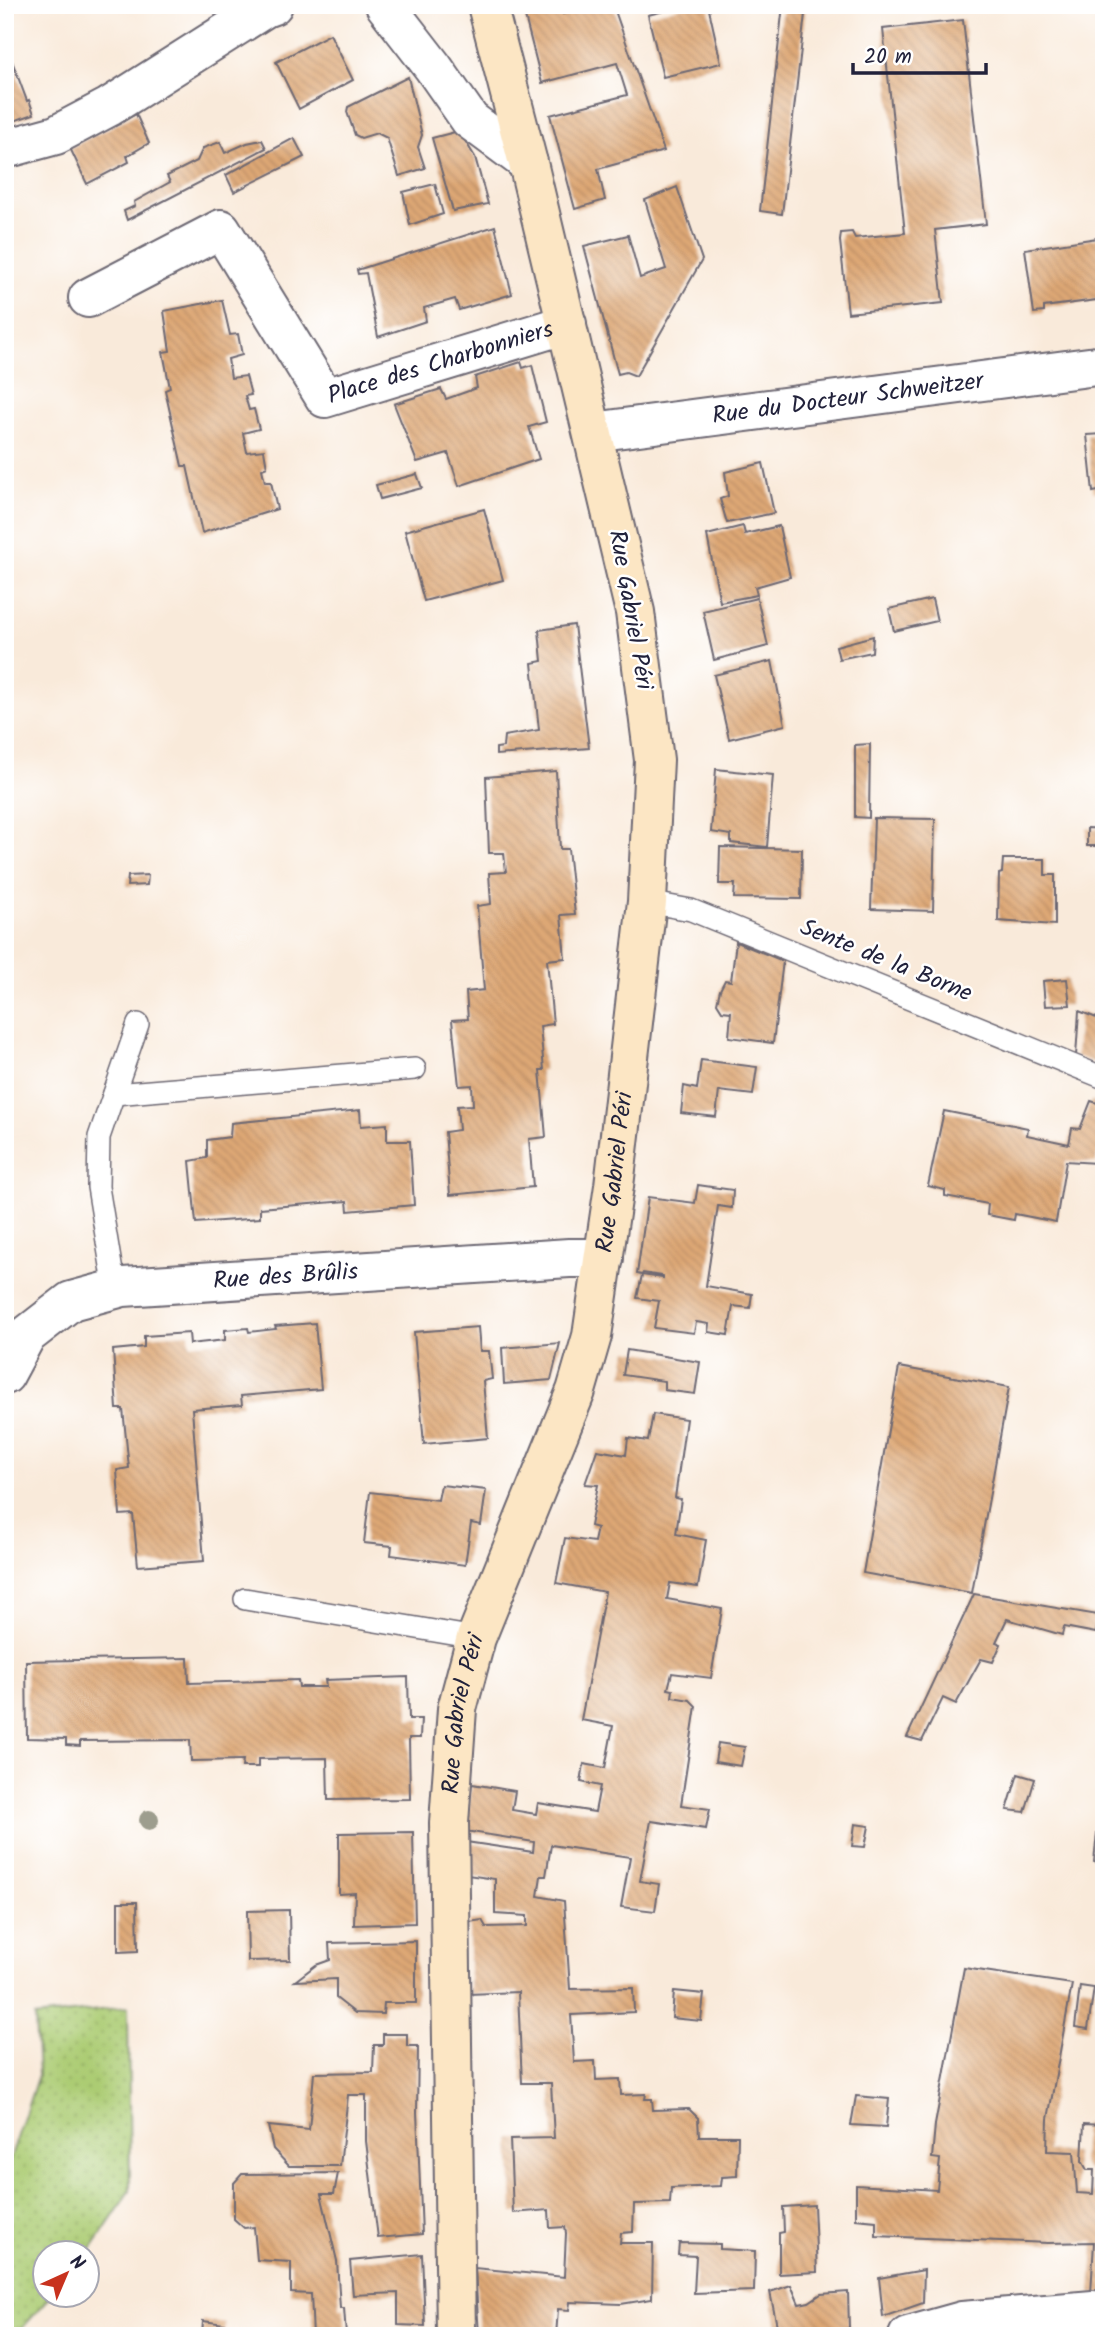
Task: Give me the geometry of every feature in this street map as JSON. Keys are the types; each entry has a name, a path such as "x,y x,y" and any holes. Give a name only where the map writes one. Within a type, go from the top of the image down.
{"street":[{"path":"5,149 56,135 109,107 273,5"},
{"path":"385,5 470,120 528,163"},
{"name":"Rue Gabriel Péri","path":"456,2336 449,1823 457,1709 476,1638 576,1391 592,1336 647,902 654,761 635,612 528,163 487,5"},
{"name":"Place des Charbonniers","path":"88,298 221,229 325,398 567,324"},
{"name":"Rue du Docteur Schweitzer","path":"593,432 1104,365"},
{"name":"Rue des Brûlis","path":"5,1375 26,1336 71,1301 115,1290 161,1284 604,1258"},
{"path":"908,2336 962,2321 976,2328 1093,2310 1104,2312"}],"lane":[{"name":"Sente de la Borne","path":"647,902 691,911 1104,1078"},
{"path":"115,1290 98,1187 99,1137 138,1024"},
{"path":"114,1094 415,1069"},
{"path":"245,1599 476,1638"}],"green space":[{"path":"128,2007 130,2191 97,2240 32,2240 32,2310 38,2310 15,2336 5,2336 5,2175 38,2075 35,2017"}],"building":[{"path":"522,5 560,5 563,14 595,5 613,5 664,151 598,169 605,200 575,209 550,115 627,95 617,63 542,83"},
{"path":"688,5 708,5 721,63 663,77 648,15"},
{"path":"783,5 806,5 782,214 760,211"},
{"path":"963,20 986,224 935,230 943,303 848,313 841,233 852,232 855,238 905,233 883,29"},
{"path":"330,34 353,80 299,109 276,62"},
{"path":"5,42 34,114 5,124"},
{"path":"408,77 422,135 418,147 425,168 399,176 387,138 377,133 361,138 355,135 347,112 348,107"},
{"path":"136,114 149,143 127,156 129,162 87,184 70,148"},
{"path":"459,131 475,157 488,204 453,211 432,138"},
{"path":"294,138 304,157 234,192 226,175"},
{"path":"262,140 266,148 127,220 124,211 135,206 134,202 170,182 167,176 197,161 203,148 220,142 225,153 247,143"},
{"path":"435,184 443,214 410,225 403,192"},
{"path":"677,187 702,260 636,376 626,372 618,374 584,246 628,235 640,278 666,269 645,200"},
{"path":"495,226 512,294 459,310 455,299 424,308 426,321 378,337 366,273 358,274 357,270"},
{"path":"1104,237 1104,299 1044,307 1044,312 1034,313 1025,249"},
{"path":"222,300 230,335 238,334 242,355 228,359 231,378 246,376 251,395 245,396 249,410 254,409 259,429 243,433 247,452 264,450 267,467 262,469 265,482 271,482 277,509 202,533 187,466 182,466 165,390 170,388 163,352 170,351 164,311"},
{"path":"521,362 523,368 532,365 546,422 529,427 539,459 459,486 448,453 417,462 394,404 441,389 446,399 477,388 475,377"},
{"path":"1104,434 1104,490 1093,492 1087,435"},
{"path":"763,463 774,513 727,523 720,499 728,496 725,472"},
{"path":"417,474 422,488 380,499 376,485"},
{"path":"484,509 503,580 424,601 405,531"},
{"path":"743,526 745,534 779,526 790,577 755,587 757,595 720,602 707,535"},
{"path":"1104,582 1104,654 1101,654 1101,583"},
{"path":"757,598 768,646 714,660 703,611"},
{"path":"932,599 937,621 894,631 889,609"},
{"path":"574,625 589,748 496,755 496,748 503,747 504,736 539,730 532,663 542,661 539,630"},
{"path":"873,636 872,652 839,659 836,646"},
{"path":"772,661 785,725 729,739 714,675"},
{"path":"870,744 869,818 855,817 855,745"},
{"path":"716,769 773,775 767,847 731,843 731,835 711,832"},
{"path":"556,771 560,849 568,849 575,914 561,915 565,958 547,960 553,1024 540,1026 544,1070 540,1070 546,1137 529,1139 533,1187 450,1195 445,1132 459,1130 457,1106 473,1105 472,1085 459,1086 452,1020 468,1019 466,992 484,990 477,906 491,904 489,873 506,872 504,853 489,853 486,777"},
{"path":"874,818 935,819 933,911 871,909"},
{"path":"1087,828 1104,829 1104,846 1087,846"},
{"path":"720,847 802,849 801,899 734,898 735,884 719,884"},
{"path":"1003,859 1045,859 1045,875 1055,875 1055,925 998,921 999,874 1002,873"},
{"path":"148,875 147,885 127,886 128,876"},
{"path":"736,942 783,961 773,1043 729,1037 731,1012 722,1011 717,1003 725,980 731,981"},
{"path":"1067,979 1070,1005 1045,1006 1043,981"},
{"path":"1079,1011 1104,1021 1103,1067 1076,1056"},
{"path":"701,1060 757,1067 753,1095 719,1091 716,1117 681,1113 684,1086 697,1089"},
{"path":"1091,1101 1104,1105 1104,1138 1101,1137 1096,1163 1066,1161 1056,1222 1015,1214 1014,1220 987,1215 988,1204 945,1196 945,1190 928,1186 944,1111 1028,1128 1027,1135 1069,1144 1072,1128 1080,1129"},
{"path":"360,1110 361,1126 387,1124 387,1141 410,1141 414,1205 348,1211 347,1201 260,1208 260,1218 196,1223 190,1161 207,1158 207,1140 230,1137 231,1123"},
{"path":"698,1185 733,1190 732,1208 718,1206 706,1286 752,1294 750,1308 733,1306 728,1335 708,1332 709,1324 696,1322 694,1333 654,1328 659,1301 637,1298 642,1275 637,1274 648,1197 695,1203","holes":["643,1273 663,1278 642,1275"]},
{"path":"315,1323 321,1389 241,1396 242,1405 192,1409 204,1561 138,1566 133,1514 120,1515 117,1470 129,1468 123,1409 117,1409 113,1350 144,1347 144,1336 189,1333 190,1344 225,1340 225,1330 248,1328 249,1332 276,1329 275,1326"},
{"path":"478,1327 480,1351 489,1351 492,1379 483,1381 488,1438 424,1444 414,1332"},
{"path":"560,1343 551,1380 504,1384 502,1348"},
{"path":"627,1350 700,1362 695,1394 664,1390 664,1381 623,1375"},
{"path":"899,1367 1009,1387 972,1593 863,1573"},
{"path":"653,1414 686,1419 675,1498 681,1499 676,1534 706,1540 698,1587 670,1583 667,1599 722,1609 711,1678 672,1673 668,1689 673,1690 672,1697 690,1700 696,1706 681,1805 710,1809 706,1829 651,1821 640,1881 659,1884 655,1911 621,1907 630,1857 551,1845 546,1876 541,1876 538,1896 564,1901 570,1989 633,1988 634,2012 571,2015 574,2062 595,2061 596,2080 620,2079 621,2095 646,2094 645,2099 652,2099 653,2110 689,2109 698,2118 699,2136 738,2136 737,2176 722,2177 721,2186 671,2188 670,2203 634,2204 633,2232 621,2233 620,2243 653,2243 652,2299 621,2304 570,2302 569,2310 558,2309 556,2336 479,2336 475,2268 564,2277 566,2233 565,2227 550,2228 549,2210 513,2213 510,2139 554,2138 551,2083 522,2083 518,1992 469,1994 469,1922 482,1920 486,1927 527,1926 527,1916 495,1914 495,1879 467,1875 466,1842 533,1852 534,1842 465,1831 472,1784 515,1791 512,1810 536,1814 538,1803 595,1812 600,1786 581,1782 584,1764 605,1768 613,1726 581,1720 605,1592 556,1583 565,1538 594,1542 597,1528 590,1526 598,1485 585,1484 597,1450 626,1455 628,1438 648,1441"},
{"path":"441,1485 486,1490 481,1525 471,1523 465,1565 391,1555 392,1546 364,1543 370,1492 438,1500"},
{"path":"1102,1496 1104,1497 1104,1535 1096,1534"},
{"path":"974,1594 1104,1616 1104,1629 1097,1628 1096,1633 1064,1627 1062,1635 1007,1619 996,1642 1001,1644 993,1662 981,1659 956,1704 943,1698 922,1741 907,1737"},
{"path":"188,1658 189,1683 298,1680 299,1687 326,1687 325,1680 408,1677 409,1719 421,1719 420,1738 409,1738 410,1799 328,1800 327,1758 258,1759 258,1767 242,1767 243,1760 191,1761 190,1740 80,1741 80,1746 66,1745 66,1739 27,1738 26,1661"},
{"path":"718,1743 745,1747 741,1766 715,1762"},
{"path":"1018,1774 1035,1779 1025,1812 1007,1810"},
{"path":"1098,1823 1104,1824 1104,1864 1094,1862"},
{"path":"855,1824 869,1826 865,1847 852,1846"},
{"path":"413,1832 415,1923 354,1925 355,1893 339,1894 339,1833"},
{"path":"118,1902 137,1902 138,1951 118,1952"},
{"path":"289,1910 290,1960 248,1961 247,1911"},
{"path":"416,1941 416,2003 384,2003 383,2014 355,2013 336,1998 336,1979 295,1981 316,1965 330,1960 329,1943"},
{"path":"964,1968 1072,1984 1048,2119 1047,2151 1074,2152 1077,2193 1093,2194 1094,2170 1087,2170 1082,2161 1084,2124 1104,2125 1104,2293 1091,2294 1094,2242 1048,2243 876,2236 876,2221 856,2219 856,2185 937,2190 940,2159 932,2158 935,2125"},
{"path":"1080,1986 1094,1988 1088,2029 1075,2027"},
{"path":"674,1991 704,1994 701,2021 672,2018"},
{"path":"383,2034 407,2034 407,2046 418,2046 417,2112 422,2234 378,2238 366,2141 366,2095 348,2095 340,2166 289,2166 273,2149 268,2126 309,2130 314,2073 373,2072 374,2045 383,2045"},
{"path":"856,2096 889,2099 886,2127 851,2125"},
{"path":"338,2173 334,2194 321,2194 337,2261 340,2308 344,2308 346,2335 313,2336 311,2294 291,2293 291,2262 257,2260 254,2227 244,2228 234,2219 234,2183 242,2174"},
{"path":"814,2205 817,2272 779,2274 779,2233 784,2232 783,2207"},
{"path":"679,2243 720,2244 720,2249 755,2251 754,2291 694,2293 696,2256 678,2255"},
{"path":"422,2254 425,2326 398,2325 398,2293 353,2295 350,2261"},
{"path":"924,2270 923,2303 883,2317 879,2278"},
{"path":"791,2285 799,2304 809,2302 821,2294 848,2292 849,2328 827,2336 779,2336 770,2292"},
{"path":"203,2321 225,2324 224,2336 202,2336"},
{"path":"273,2328 295,2332 300,2336 273,2336"}]}
